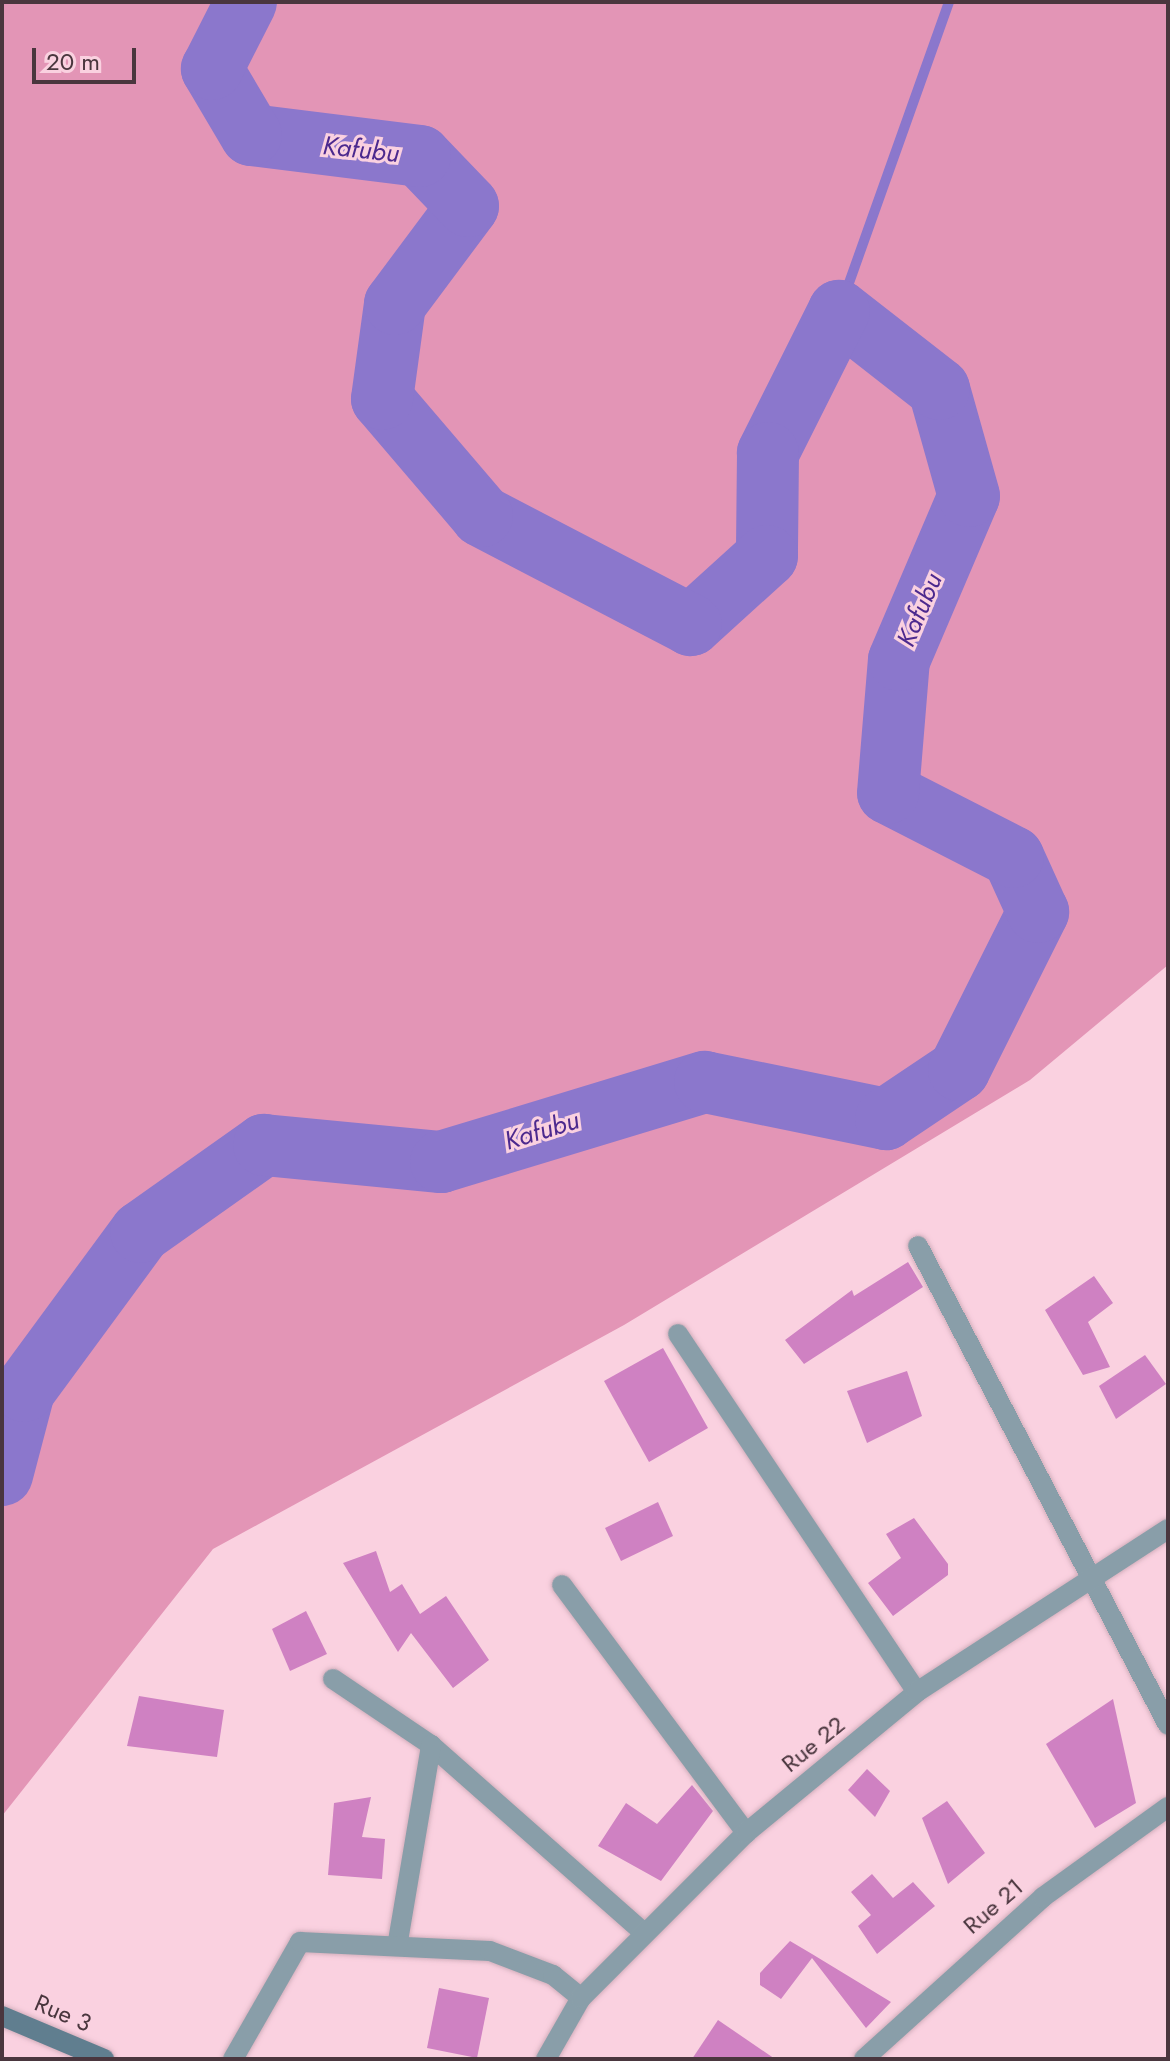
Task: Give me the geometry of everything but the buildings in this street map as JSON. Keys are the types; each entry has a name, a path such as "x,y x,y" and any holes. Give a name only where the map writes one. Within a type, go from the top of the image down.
{"street":[{"path":"918,1246 1089,1582 1168,1725"},
{"path":"678,1334 917,1692"},
{"name":"Rue 22","path":"546,2059 581,1998 643,1932 746,1833 917,1692 1168,1529"},
{"path":"562,1585 746,1833"},
{"path":"333,1679 431,1745 643,1932"},
{"path":"398,1941 431,1745"},
{"name":"Rue 21","path":"864,2059 1043,1897 1168,1807"},
{"path":"233,2059 300,1942 398,1941 522,1960 581,1998"},
{"name":"Rue 3","path":"2,2016 104,2059"}],"shaded area":[{"path":"2,2 1168,2 1168,965 1030,1080 624,1325 213,1549 2,1816"}],"waterway":[{"name":"Kafubu","path":"2,1475 24,1391 141,1232 264,1145 441,1162 705,1082 886,1119 959,1070 1038,912 1013,857 888,793 899,660 969,496 939,389 839,311 768,453 767,556 691,625 482,516 382,399 395,304 468,206 420,156 251,135 212,69 246,2"},
{"path":"839,311 949,2"}]}
